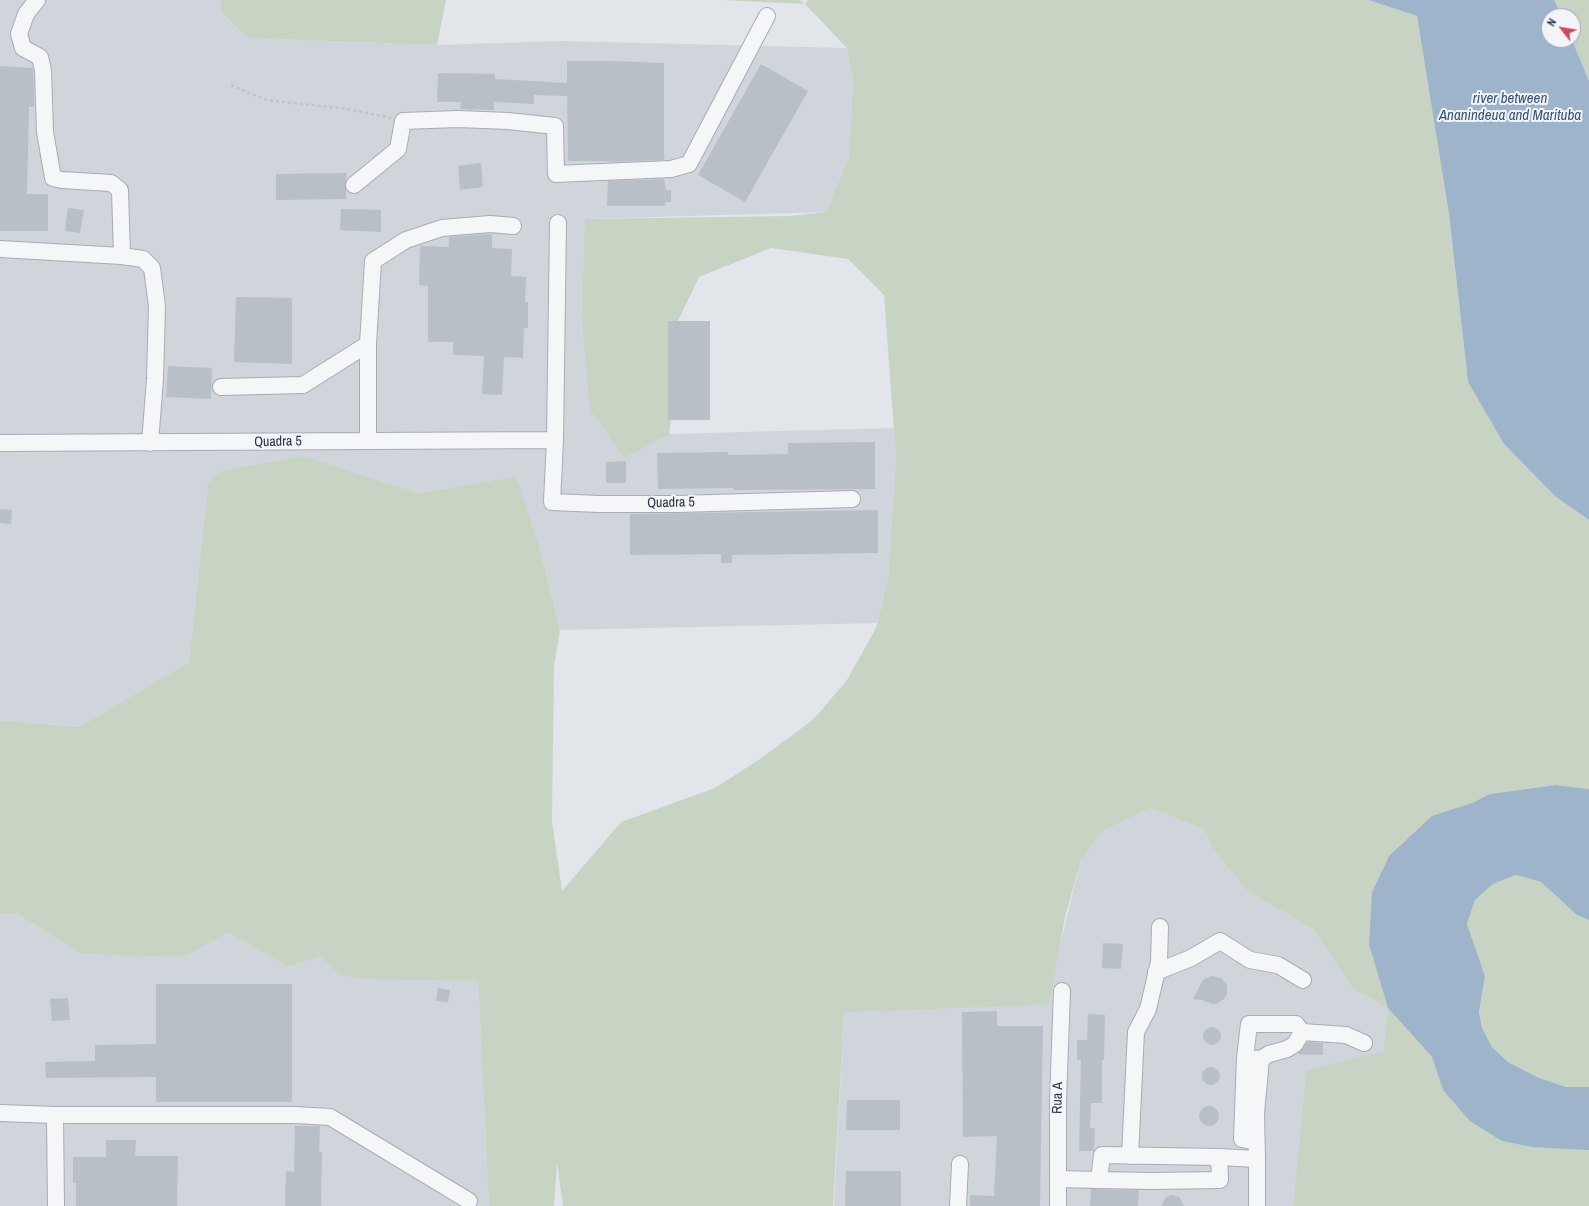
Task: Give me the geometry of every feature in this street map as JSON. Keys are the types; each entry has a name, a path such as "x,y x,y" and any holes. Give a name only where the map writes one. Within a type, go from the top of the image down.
{"street":[{"path":"37,0 26,14 19,34 23,48 40,57 43,70 45,132 53,178 62,180 111,183 120,190 122,256"},
{"path":"354,185 398,149 403,121 508,121 555,126 556,174 671,168 689,164 767,16"},
{"name":"Quadra 5","path":"558,223 555,440 552,502 599,504 677,504 852,499"},
{"path":"368,441 368,344 373,261 406,240 442,228 490,224 513,226"},
{"path":"0,249 122,256 143,259 152,268 157,306 155,379 150,443"},
{"path":"221,387 303,385 368,344"},
{"name":"Quadra 5","path":"0,443 555,440"},
{"path":"1130,1156 1136,1032 1148,1009 1159,962 1160,927"},
{"path":"1156,972 1191,958 1220,941 1250,960 1278,965 1303,980"},
{"name":"Rua A","path":"1058,1206 1058,1101 1062,991"},
{"path":"1256,1142 1242,1139 1245,1058 1250,1024 1296,1024 1302,1032 1346,1035 1364,1043"},
{"path":"1245,1058 1261,1059 1269,1054 1287,1049 1295,1044 1302,1032"},
{"path":"1257,1206 1256,1113 1261,1059"},
{"path":"0,1113 55,1115 295,1115 330,1117 469,1201"},
{"path":"55,1115 56,1206"},
{"path":"1100,1180 1102,1155 1257,1159"},
{"path":"1058,1179 1220,1180 1219,1157"},
{"path":"958,1206 960,1164"}],"path":[{"path":"231,85 266,100 348,109 403,121"}],"shaded area":[{"path":"0,0 220,0 221,11 246,38 437,45 562,41 847,48 853,80 849,157 826,212 585,219 625,458 669,434 894,428 896,458 888,578 877,623 560,630 541,552 516,476 419,493 304,456 208,483 189,662 79,727 0,720"},
{"path":"1151,808 1205,830 1212,848 1247,891 1313,929 1353,989 1388,1008 1383,1052 1306,1072 1293,1206 834,1206 844,1011 1045,1005 1081,860 1103,831"},
{"path":"0,913 16,913 81,954 183,956 228,933 289,967 321,956 478,981 489,1206 0,1206"}],"green space":[{"path":"220,0 446,0 437,45 246,38 221,11"},
{"path":"720,0 799,0 805,4"},
{"path":"808,0 1368,0 1417,16 1449,214 1468,382 1504,444 1556,497 1589,520 1589,789 1556,785 1490,794 1472,803 1432,817 1389,856 1372,892 1388,1008 1353,989 1313,929 1247,891 1212,848 1205,830 1151,808 1103,831 1081,860 1065,917 1049,1005 844,1012 833,1206 563,1206 557,1163 554,1206 489,1206 478,981 363,979 339,975 321,956 289,967 228,933 183,957 81,954 16,913 0,913 0,720 79,727 189,662 208,483 221,471 304,456 419,493 516,476 541,552 560,630 554,666 552,821 562,891 621,822 715,788 760,759 814,719 847,680 876,628 888,578 896,458 884,295 848,259 771,248 699,277 676,325 678,368 669,434 625,458 590,410 582,320 585,219 791,216 826,212 849,157 853,80 847,48 805,4"},
{"path":"1554,0 1589,0 1589,81 1575,48 1581,48 1581,8 1558,8"},
{"path":"1516,875 1541,882 1577,915 1589,920 1589,1087 1566,1087 1539,1078 1508,1062 1492,1047 1482,1028 1479,1012 1485,976 1467,924 1475,900 1493,884"},
{"path":"1388,1008 1432,1057 1443,1090 1589,1150 1589,1206 1293,1206 1306,1071 1383,1052"}],"water":[{"name":"river between Ananindeua and Marituba","path":"1368,0 1554,0 1558,8 1541,8 1541,48 1575,48 1589,81 1589,520 1556,497 1504,444 1468,382 1449,214 1417,16"},
{"path":"1556,785 1589,789 1589,920 1577,915 1541,882 1516,875 1493,884 1475,900 1467,924 1485,976 1479,1012 1482,1028 1492,1047 1508,1062 1539,1078 1566,1087 1589,1087 1589,1150 1532,1147 1502,1141 1470,1121 1443,1090 1432,1057 1388,1008 1369,944 1372,892 1389,856 1432,816 1472,803 1490,794"}],"building":[{"path":"567,61 664,63 664,160 609,162 568,161 567,96 534,95 534,104 494,102 494,110 460,109 461,102 437,102 438,73 495,74 495,79 567,83"},
{"path":"761,64 808,91 745,202 698,175"},
{"path":"0,66 33,68 34,107 29,107 27,194 48,194 48,231 0,231"},
{"path":"481,163 483,187 460,190 458,166"},
{"path":"346,173 346,199 276,200 276,174"},
{"path":"664,179 666,190 671,190 671,202 665,202 665,206 607,206 608,181"},
{"path":"68,208 84,210 80,233 65,231"},
{"path":"341,209 381,210 381,232 340,230"},
{"path":"492,234 492,248 512,249 511,276 526,277 525,302 528,302 528,328 524,328 523,358 504,357 502,395 482,394 484,356 453,355 453,342 428,342 428,286 419,285 420,246 449,247 449,237"},
{"path":"236,297 292,298 292,364 234,362"},
{"path":"668,321 710,321 710,420 668,420"},
{"path":"168,366 212,368 211,399 166,397"},
{"path":"875,442 875,489 658,489 657,453 728,452 728,455 788,454 788,443"},
{"path":"626,461 626,483 606,483 606,462"},
{"path":"0,509 12,510 11,524 0,523"},
{"path":"878,510 878,553 732,555 732,563 721,563 721,554 630,555 630,514"},
{"path":"1103,943 1123,944 1121,969 1102,968"},
{"path":"1212,976 1221,978 1227,985 1227,994 1224,999 1216,1004 1212,1004 1202,1000 1193,999 1204,979"},
{"path":"156,984 292,984 292,1102 156,1102 156,1077 46,1078 45,1062 95,1061 95,1045 156,1044"},
{"path":"438,988 450,990 448,1002 436,1001"},
{"path":"68,998 70,1020 52,1021 50,999"},
{"path":"997,1011 997,1026 1043,1026 1040,1206 970,1206 970,1195 994,1196 997,1136 963,1137 962,1012"},
{"path":"1088,1014 1105,1015 1104,1060 1102,1060 1102,1103 1091,1103 1090,1128 1095,1128 1094,1151 1079,1151 1081,1060 1077,1060 1077,1040 1087,1040"},
{"path":"1208,1027 1216,1027 1221,1032 1219,1043 1216,1045 1208,1045 1203,1040 1203,1032"},
{"path":"1307,1042 1323,1043 1323,1055 1298,1054"},
{"path":"1207,1067 1215,1067 1220,1072 1218,1083 1215,1085 1207,1085 1202,1080 1202,1072"},
{"path":"847,1100 900,1100 900,1130 846,1130"},
{"path":"1209,1106 1216,1109 1219,1116 1216,1123 1209,1126 1202,1123 1199,1116 1202,1109"},
{"path":"295,1126 320,1126 319,1152 322,1152 321,1206 285,1206 286,1171 294,1172"},
{"path":"106,1140 136,1140 135,1156 178,1156 177,1206 76,1206 76,1183 73,1183 73,1157 106,1157"},
{"path":"846,1171 901,1171 901,1206 845,1206"},
{"path":"1091,1189 1139,1190 1138,1206 1090,1206"},
{"path":"1171,1195 1179,1197 1184,1206 1161,1206 1166,1197"}]}
